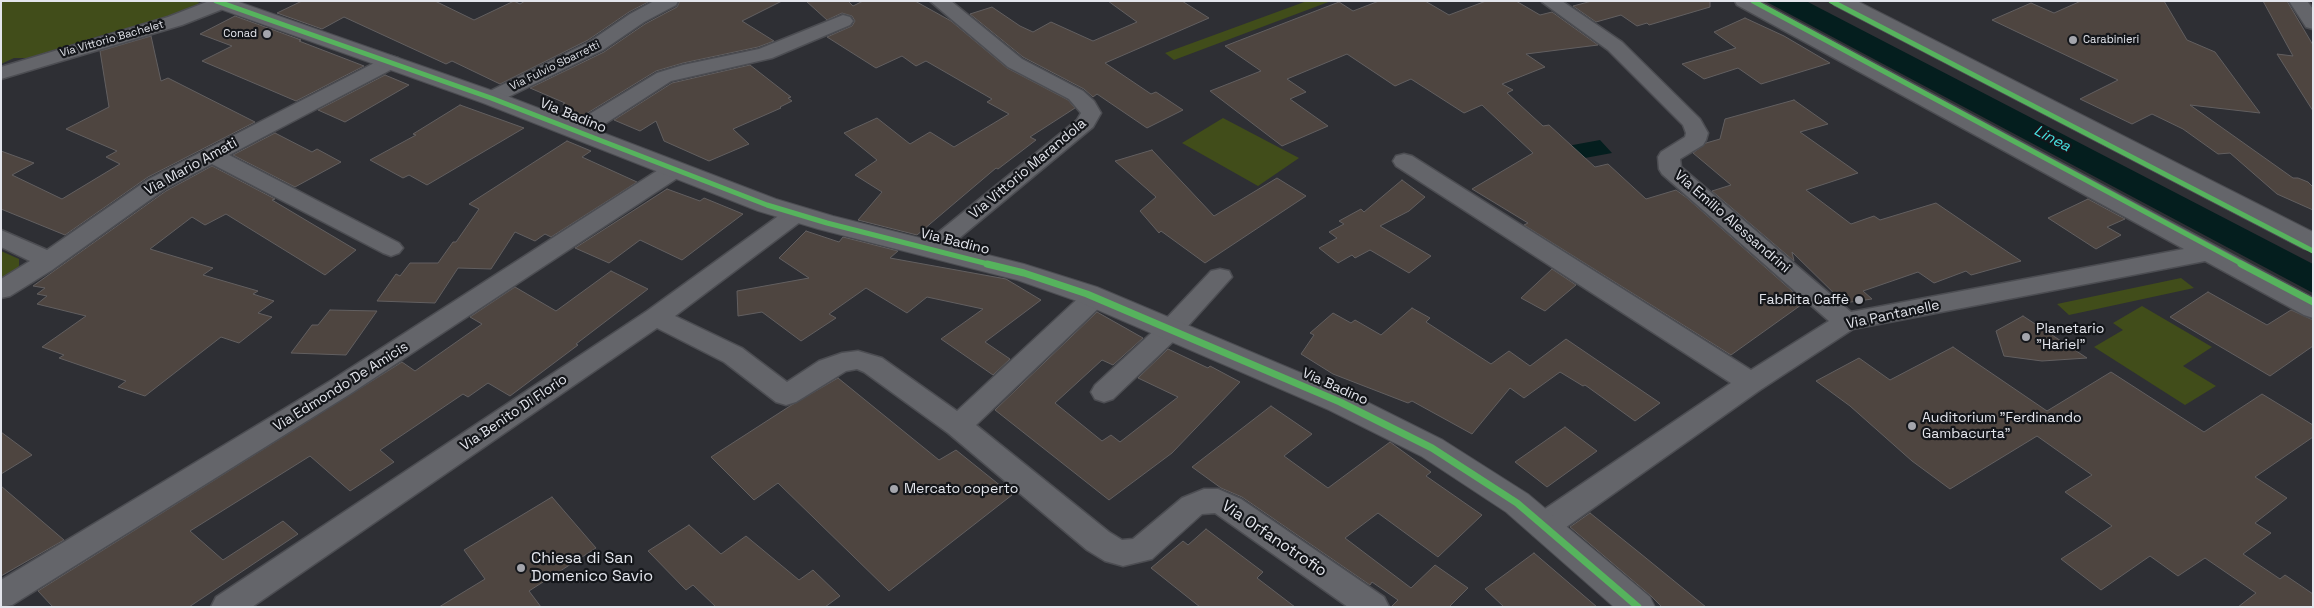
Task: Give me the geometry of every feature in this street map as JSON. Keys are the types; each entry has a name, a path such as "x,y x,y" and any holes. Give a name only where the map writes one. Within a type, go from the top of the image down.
{"street":[{"name":"Via Fulvio Sbarretti","path":"491,98 590,50 637,18 670,1"},
{"name":"Via Vittorio Marandola","path":"932,250 1086,123 1091,113 1087,105 1076,95 1046,81 1015,63 939,1"},
{"path":"1744,1 2313,309"},
{"path":"1841,1 2313,243"},
{"path":"2298,1 2313,22"},
{"name":"Via Badino","path":"219,2 491,98 674,170 796,214 1032,275 1094,297 1340,402 1417,440 1479,476 1544,526 1638,607"},
{"name":"Via Vittorio Bachelet","path":"1,73 175,21 219,2"},
{"name":"Via Emilio Alessandrini","path":"1551,2 1615,46 1693,123 1698,133 1695,140 1669,156 1670,168 1846,322"},
{"path":"578,131 664,77 765,54 843,21"},
{"name":"Via Mario Amati","path":"1,290 49,260 157,184 391,62"},
{"path":"210,155 391,248"},
{"path":"1404,160 1751,383"},
{"name":"Via Edmondo De Amicis","path":"1,596 334,392 674,170"},
{"name":"Via Benito Di Florio","path":"227,607 656,317 796,214"},
{"path":"1,238 49,260"},
{"name":"Via Pantanelle","path":"1544,526 1751,383 1846,322 2207,253"},
{"path":"1104,392 1170,330 1220,277"},
{"path":"656,317 733,355 786,394 834,365 850,360 866,362 881,369 958,426 1094,297"},
{"name":"Via Orfanotrofio","path":"958,426 1106,547 1123,554 1134,552 1148,545 1198,503 1211,500 1218,501 1232,507 1373,607"}],"green space":[{"path":"1,1 194,1 200,3 176,15 28,58 14,58 1,64"},
{"path":"1307,1 1331,1 1174,60 1165,53"},
{"path":"1223,118 1299,158 1258,186 1182,143"},
{"path":"1,251 19,259 19,266 1,281"},
{"path":"2181,278 2194,288 2069,315 2057,304"},
{"path":"2142,306 2212,347 2183,366 2216,386 2185,405 2094,347 2123,330 2113,323"}],"water":[{"name":"Linea","path":"1765,1 1806,1 2313,264 2313,293"},
{"path":"1600,140 1612,153 1574,160 1562,147"}],"building":[{"path":"302,1 435,1 474,20 514,1 520,4 525,1 650,1 629,12 588,40 500,84 452,61 446,64 344,17 322,29 277,13"},
{"path":"680,1 782,1 742,21 774,41 758,47 683,63 656,71 576,120 571,119 563,104 565,103 530,88 604,52 645,24 677,7"},
{"path":"806,1 848,1 853,6 863,1 915,1 951,21 1007,68 1068,100 1075,108 1030,137 1036,140 998,169 996,168 917,235 858,220 882,192 855,175 877,160 844,133 877,118 910,144 930,132 954,147 1009,114 987,102 992,99 926,61 916,66 902,56 876,68 827,37 852,26 855,21 852,16 842,13 827,20"},
{"path":"1108,1 1182,1 1209,18 1105,63 1151,94 1156,92 1183,110 1147,128 1097,94 1093,97 1084,89 1023,57 970,14 992,7 1020,26 1033,32 1051,22 1093,41 1137,22"},
{"path":"1379,1 1425,1 1449,15 1486,1 1516,1 1540,15 1552,12 1598,45 1526,54 1545,67 1502,84 1513,90 1507,93 1543,126 1549,125 1595,167 1608,164 1646,199 1676,190 1687,198 1800,298 1801,305 1731,355 1524,225 1528,223 1472,189 1533,153 1482,105 1464,113 1411,79 1395,86 1347,54 1287,79 1306,92 1290,99 1328,126 1282,146 1210,91 1261,71 1225,46 1339,2 1353,11"},
{"path":"1592,1 1710,1 1710,7 1649,25 1647,23 1637,26 1621,15 1596,22 1573,6"},
{"path":"2081,1 2164,1 2187,40 2215,52 2260,113 2190,105 2293,178 2308,182 2313,187 2313,210 2277,194 2230,153 2218,154 2183,129 2152,114 2132,124 2080,99 2118,80 1992,20 2031,3 2054,13"},
{"path":"2263,1 2287,1 2313,45 2313,111 2277,54 2293,56"},
{"path":"235,16 364,66 296,101 202,61 232,46 200,34"},
{"path":"1745,18 1784,36 1830,63 1761,84 1738,68 1704,79 1682,64 1736,48 1714,32"},
{"path":"151,36 161,81 168,78 255,122 148,177 65,235 1,209 1,151 34,163 12,175 62,199 120,164 106,157 117,151 66,129 109,107 100,51"},
{"path":"750,65 791,97 788,98 792,101 781,108 733,129 749,144 709,161 664,141 656,121 640,131 614,120 672,83"},
{"path":"385,75 409,85 345,122 318,110"},
{"path":"1794,100 1828,124 1800,132 1858,173 1806,190 1851,224 1874,216 1880,220 1936,203 2021,261 1971,275 1966,271 1934,283 1918,272 1863,291 1872,299 1844,303 1792,252 1794,261 1712,191 1731,185 1693,153 1706,143 1720,139 1725,119"},
{"path":"460,105 524,128 427,185 409,175 403,178 370,160 416,135 413,134"},
{"path":"275,133 312,152 317,149 341,162 295,187 233,155"},
{"path":"567,141 591,151 582,157 637,182 551,237 545,234 535,241 515,232 491,269 458,268 435,303 377,301 396,274 400,276 410,263 438,263 453,242 456,242 479,209 469,204"},
{"path":"1152,150 1214,216 1277,178 1306,196 1205,263 1161,231 1159,233 1140,211 1156,197 1115,161"},
{"path":"212,166 275,199 272,200 356,250 325,275 226,214 205,225 192,217 150,249 213,268 203,275 258,291 253,294 274,301 258,313 272,317 239,343 221,337 145,396 118,387 126,381 59,358 64,355 42,347 86,316 37,304 47,296 37,294 45,288 33,286 166,191"},
{"path":"1402,180 1425,197 1409,211 1380,226 1431,256 1409,273 1370,250 1355,258 1352,255 1338,263 1319,248 1337,238 1329,232 1344,224 1339,221 1361,209 1364,212"},
{"path":"667,189 700,201 704,198 743,214 682,260 640,240 609,263 575,248"},
{"path":"2088,199 2125,219 2107,227 2121,235 2096,249 2048,218"},
{"path":"806,231 839,242 843,237 898,251 890,258 1006,279 1041,300 985,342 1010,359 993,375 941,339 983,309 927,297 907,313 866,288 829,314 836,318 801,341 762,312 738,316 737,291 809,278 779,258"},
{"path":"1552,269 1576,285 1545,311 1521,298"},
{"path":"611,271 648,289 510,396 488,383 468,397 463,394 380,450 394,462 350,491 310,456 190,531 223,560 283,521 298,534 189,607 53,607 38,591 402,362 415,371 482,324 470,317 515,287 556,311"},
{"path":"2208,292 2267,325 2291,310 2313,320 2313,346 2270,376 2170,317"},
{"path":"1412,308 1430,318 1426,322 1491,364 1509,351 1530,366 1566,339 1660,403 1635,421 1585,385 1583,386 1560,372 1524,398 1510,388 1472,434 1412,401 1408,403 1333,374 1301,354 1314,335 1310,333 1333,313 1351,323 1355,320 1381,335"},
{"path":"330,310 377,311 346,355 291,353 312,325 318,325"},
{"path":"1097,312 1143,338 1113,365 1102,360 1055,403 1102,441 1111,435 1120,442 1178,397 1138,378 1168,349 1208,368 1210,366 1240,382 1172,453 1109,500 995,410"},
{"name":"Planetario \"Hariel\"","path":"2023,316 2087,358 2042,361 2004,356 1996,331"},
{"path":"1953,347 2047,411 2111,372 2204,432 2262,394 2313,425 2313,437 2255,477 2287,498 2255,523 2271,533 2243,554 2280,579 2285,575 2313,594 2313,607 2238,607 2256,593 2205,558 2178,576 2150,556 2101,590 2061,559 2112,526 2065,492 2092,475 2037,436 1950,489 1912,461 1850,406 1816,381 1859,358 1890,380"},
{"name":"Mercato coperto","path":"838,378 939,460 956,450 1012,495 889,591 778,483 754,500 711,457 790,406"},
{"path":"1271,406 1312,434 1284,456 1328,488 1390,442 1431,472 1426,476 1482,515 1438,557 1378,513 1345,538 1411,588 1435,565 1468,588 1449,607 1391,607 1398,600 1372,582 1370,585 1242,497 1221,488 1192,467"},
{"path":"1565,427 1597,451 1547,487 1515,462"},
{"path":"1,432 32,455 1,474"},
{"path":"1,486 64,540 1,576"},
{"name":"Chiesa di San Domenico Savio","path":"552,497 596,548 529,591 541,607 439,607 485,579 464,550"},
{"path":"1590,513 1706,607 1662,607 1570,527"},
{"path":"689,525 721,554 746,536 799,580 813,570 840,596 825,607 716,607 693,585 686,590 648,551"},
{"path":"1206,529 1263,572 1257,578 1295,607 1200,607 1151,568 1183,541 1188,545"},
{"path":"1534,553 1597,607 1504,607 1485,589"}],"cycle path":[{"path":"216,1 491,98 767,205 827,223 1024,273 1087,294 1340,402 1432,448 1517,503 1638,607"},
{"path":"1753,1 2313,302"},
{"path":"1831,1 2313,251"}],"place":[{"name":"Conad","path":"267,34"},
{"name":"Carabinieri","path":"2073,40"},
{"name":"FabRita Caffè","path":"1859,300"},
{"name":"Planetario \"Hariel\"","path":"2026,337"},
{"name":"Auditorium \"Ferdinando Gambacurta\"","path":"1912,426"},
{"name":"Mercato coperto","path":"894,489"},
{"name":"Chiesa di San Domenico Savio","path":"521,568"}]}
